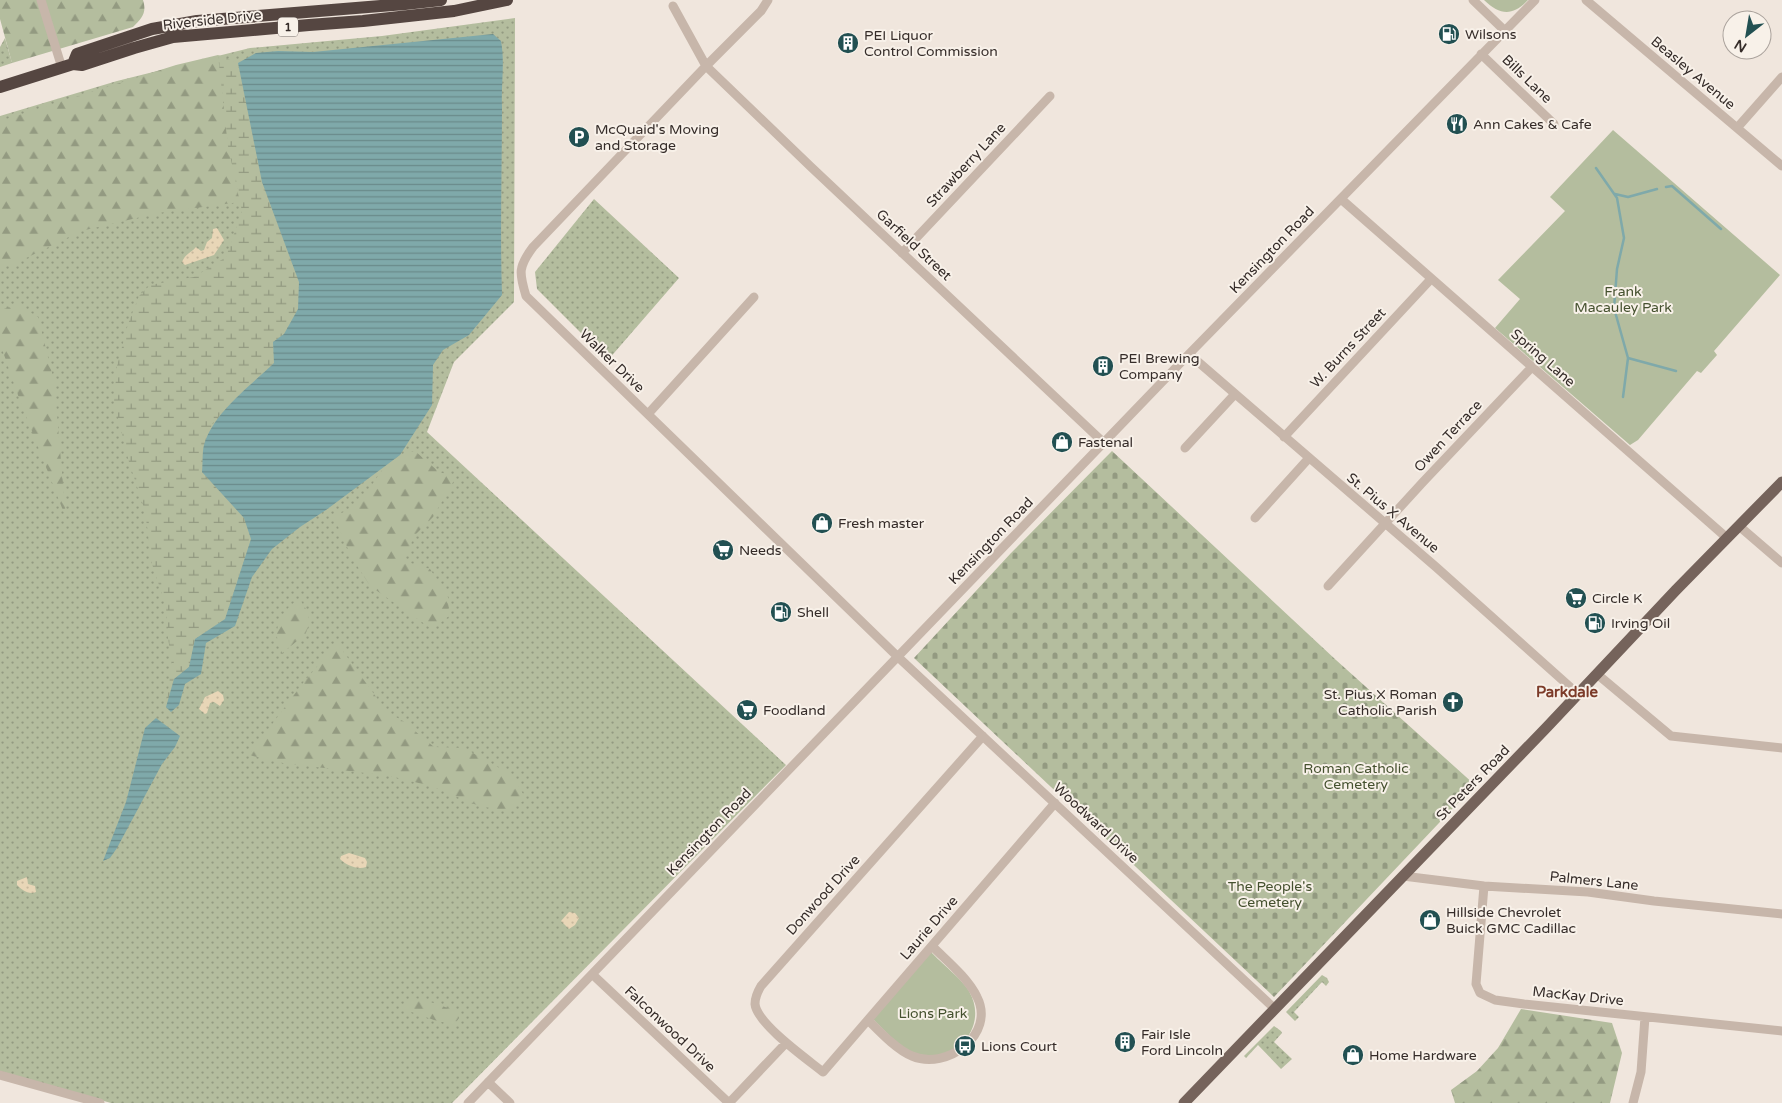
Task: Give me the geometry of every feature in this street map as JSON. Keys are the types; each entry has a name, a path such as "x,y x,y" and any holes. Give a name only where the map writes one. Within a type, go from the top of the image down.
{"highway":[{"name":"Riverside Drive","path":"67,66 77,54 152,29 197,21 441,0"},
{"name":"Riverside Drive","path":"0,87 67,66 82,65 134,48 174,38 454,11 507,0"}],"main road":[{"name":"St Peters Road","path":"1184,1103 1782,482"}],"street":[{"path":"41,0 67,66"},
{"path":"706,66 752,20 767,0"},
{"path":"1473,0 1504,30"},
{"name":"Kensington Road","path":"468,1103 1189,354 1535,0"},
{"name":"Beasley Avenue","path":"1586,0 1782,166"},
{"name":"Garfield Street","path":"673,6 706,66 1104,443"},
{"name":"Bills Lane","path":"1481,54 1554,124"},
{"name":"Walker Drive","path":"706,66 533,247 522,262 521,279 526,296 898,657"},
{"path":"1737,128 1782,77"},
{"name":"Strawberry Lane","path":"902,253 1050,96"},
{"name":"Spring Lane","path":"1341,198 1727,538"},
{"name":"W. Burns Street","path":"1284,437 1431,278"},
{"path":"648,414 754,297"},
{"name":"St. Pius X Avenue","path":"1189,354 1436,567 1578,694"},
{"name":"Owen Terrace","path":"1328,586 1532,367"},
{"path":"1185,448 1235,394"},
{"path":"1254,518 1309,458"},
{"path":"1739,526 1782,563"},
{"name":"Woodward Drive","path":"898,657 1274,1009"},
{"path":"1597,674 1671,736 1782,748"},
{"name":"Donwood Drive","path":"823,1072 786,1042 763,1020 757,1011 755,1003 757,994 761,986 983,736"},
{"name":"Laurie Drive","path":"823,1072 1055,803"},
{"name":"Palmers Lane","path":"1403,876 1484,886 1588,892 1654,901 1782,914"},
{"name":"MacKay Drive","path":"1484,886 1476,984 1480,993 1495,1000 1524,1004 1782,1031"},
{"path":"868,1020 888,1039 912,1056 929,1060 943,1058 954,1055 966,1046 974,1036 980,1023 981,1012 978,999 971,986 932,946"},
{"name":"Falconwood Drive","path":"592,974 729,1103"},
{"path":"1633,1103 1641,1072 1645,1017"},
{"path":"729,1103 786,1042"},
{"path":"0,1075 100,1103"},
{"path":"488,1082 510,1103"}],"green space":[{"path":"0,0 143,0 144,12 133,27 12,63 0,19"},
{"path":"1484,0 1528,0 1517,9 1506,12 1495,9"},
{"path":"515,18 514,302 454,362 427,432 786,765 452,1103 111,1103 0,1072 0,116 117,81 250,48 382,36"},
{"path":"5,38 12,63 0,67 0,47"},
{"path":"218,55 228,143 240,202 158,213 81,231 12,265 0,267 0,121 176,65"},
{"path":"218,55 238,63 262,182 299,282 298,309 284,334 273,342 274,363 212,424 202,472 245,518 251,539 225,619 195,639 189,667 174,679 166,707 172,663 166,606 152,564 145,511 129,462 114,402 117,366 128,324 139,296 150,285 194,277 226,257 242,211 228,146"},
{"name":"Frank Macauley Park","path":"1613,130 1780,275 1714,351 1717,355 1701,373 1697,371 1638,440 1630,445 1495,328 1520,299 1498,280 1565,211 1550,197"},
{"path":"594,199 679,278 608,360 537,289 535,272"},
{"path":"18,305 38,317 54,381 66,518 19,398 0,343 0,310"},
{"path":"415,451 439,472 456,477 433,517 414,536 404,561 430,569 448,597 449,616 432,629 370,586 351,556 334,517 359,504 384,467 400,455"},
{"path":"1112,451 1336,660 1475,785 1274,997 914,658 1011,553"},
{"path":"299,599 308,614 308,628 303,639 297,641 281,654 277,638 279,623 286,610"},
{"path":"337,643 387,712 403,721 434,747 464,748 512,775 526,799 508,811 479,806 431,786 390,776 283,763 249,755 303,683"},
{"name":"Lions Park","path":"931,952 962,981 969,991 974,1005 975,1018 971,1030 964,1041 955,1049 943,1054 929,1056 909,1051 892,1038 873,1019"},
{"path":"1322,975 1329,982 1326,986 1322,982 1294,1012 1299,1017 1295,1021 1286,1012"},
{"path":"412,998 428,1001 454,1010 459,1018 454,1025 406,1010 404,1003"},
{"path":"1521,1009 1612,1023 1622,1053 1610,1103 1455,1103 1451,1090 1477,1071 1498,1048"},
{"path":"1274,1026 1282,1033 1274,1042 1292,1059 1281,1069 1258,1045 1246,1058 1244,1056"}],"sand":[{"path":"217,228 224,240 214,255 185,265 182,262 185,257 196,247 201,251 204,250 207,242 212,238 213,229"},
{"path":"218,691 223,695 224,700 220,706 214,702 210,703 205,714 199,709 205,697"},
{"path":"349,853 365,858 367,862 366,867 352,866 340,859 341,856"},
{"path":"27,877 28,884 35,886 36,892 28,892 17,885 17,881"},
{"path":"569,912 575,913 579,918 575,925 569,929 561,921"}],"water":[{"path":"493,34 501,41 503,57 502,295 469,335 443,350 433,365 432,405 400,455 272,549 252,577 235,626 206,643 201,674 185,684 179,705 171,712 166,707 174,679 189,667 195,639 225,619 251,539 244,518 202,472 204,445 215,422 224,411 274,363 273,342 284,334 298,309 299,282 262,182 238,63 256,53 278,51 313,52"},
{"path":"156,718 180,736 175,747 162,764 117,848 110,858 103,861 126,802 145,728"}],"waterway":[{"path":"1596,168 1617,198 1624,238 1617,269 1614,308 1628,358 1676,371"},
{"path":"1666,187 1672,186 1721,229"},
{"path":"1615,194 1628,197 1657,189"},
{"path":"1623,397 1628,358"}],"place":[{"name":"Wilsons","path":"1449,34"},
{"name":"PEI Liquor Control Commission","path":"848,43"},
{"name":"Ann Cakes & Cafe","path":"1457,124"},
{"name":"McQuaid's Moving and Storage","path":"579,137"},
{"name":"PEI Brewing Company","path":"1103,366"},
{"name":"Fastenal","path":"1062,442"},
{"name":"Fresh master","path":"822,523"},
{"name":"Needs","path":"723,550"},
{"name":"Circle K","path":"1576,598"},
{"name":"Shell","path":"781,612"},
{"name":"Irving Oil","path":"1595,623"},
{"name":"St. Pius X Roman Catholic Parish","path":"1453,702"},
{"name":"Foodland","path":"747,710"},
{"name":"Hillside Chevrolet Buick GMC Cadillac","path":"1430,920"},
{"name":"Fair Isle Ford Lincoln","path":"1125,1042"},
{"name":"Lions Court","path":"965,1046"},
{"name":"Home Hardware","path":"1353,1055"}],"district":[{"name":"Parkdale","path":"1567,692"}],"park label":[{"name":"Roman Catholic Cemetery","path":"1356,776"},
{"name":"The People's Cemetery","path":"1270,894"}]}
